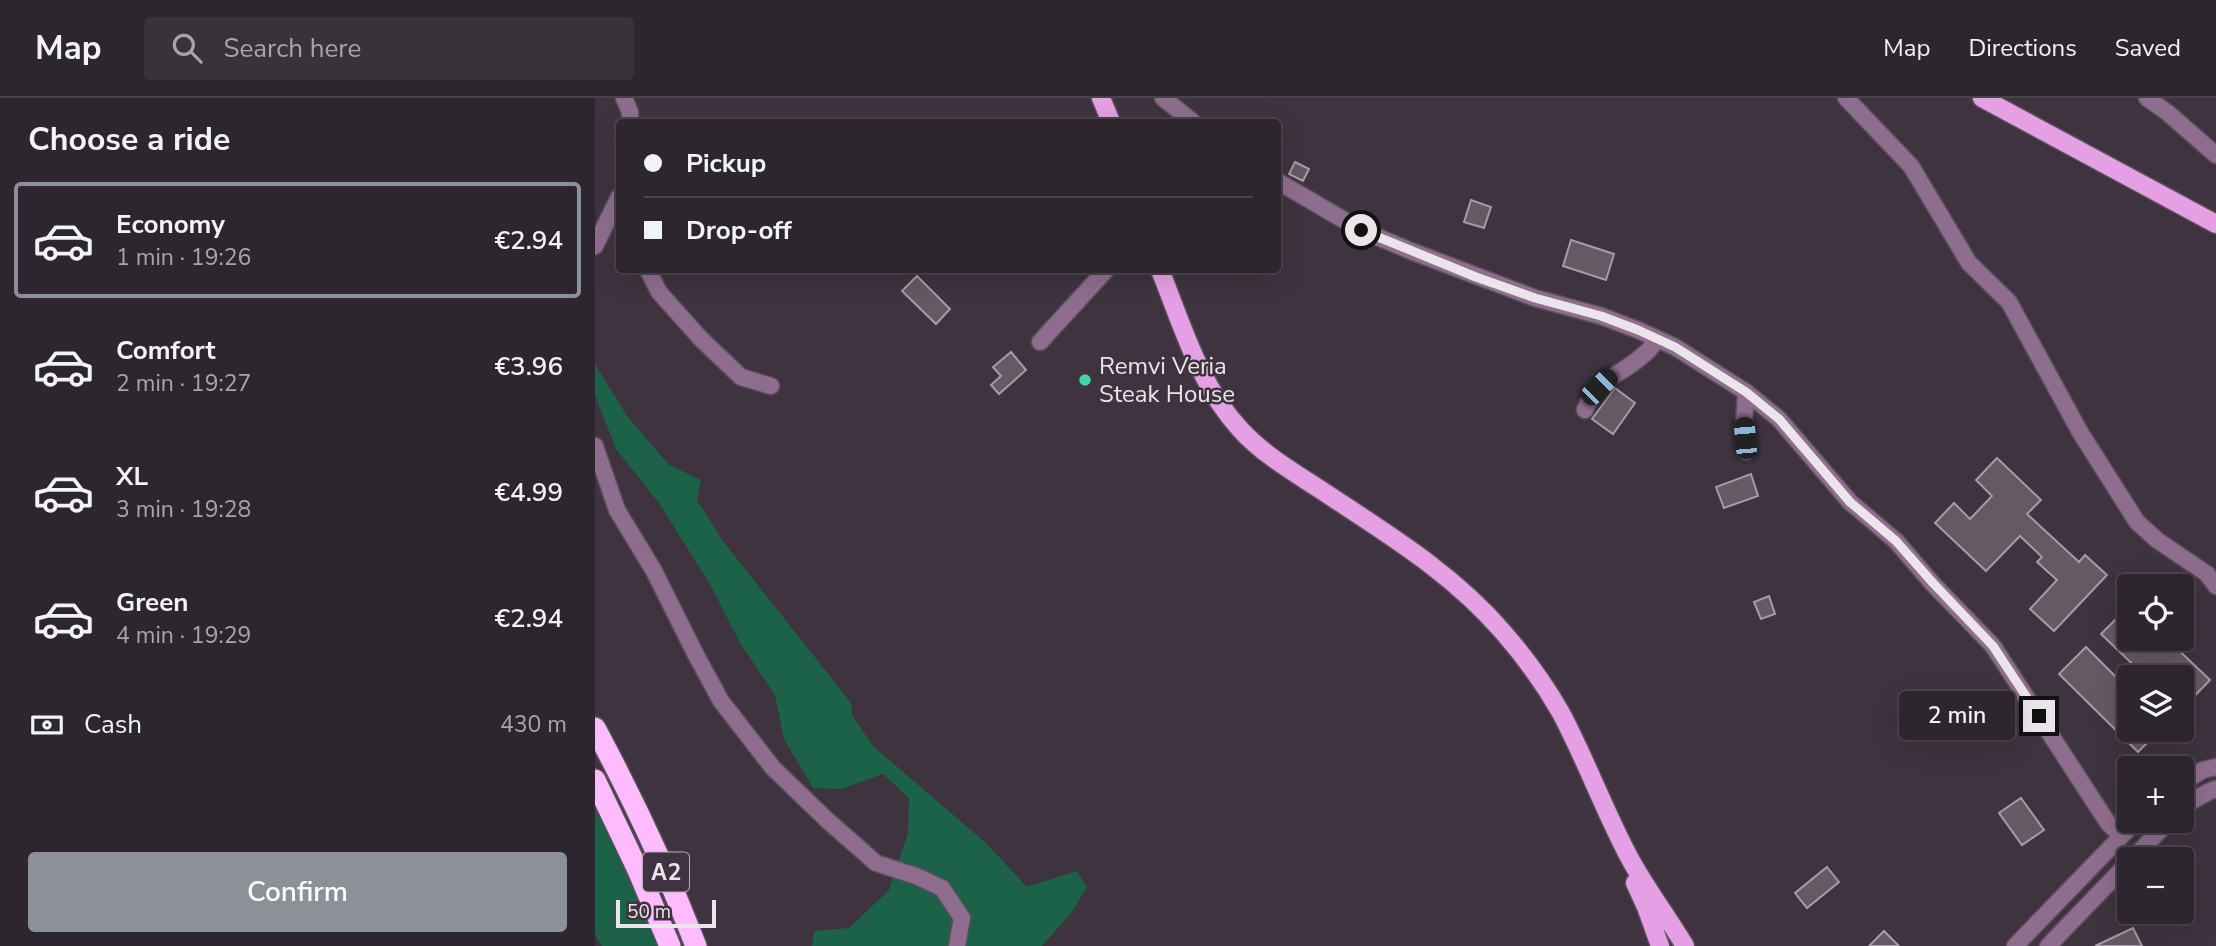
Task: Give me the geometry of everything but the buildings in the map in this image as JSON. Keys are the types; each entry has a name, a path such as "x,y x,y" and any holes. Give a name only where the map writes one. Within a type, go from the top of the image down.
{"highway":[{"name":"Α2","path":"595,728 638,810 696,946"},
{"name":"Α2","path":"595,780 638,868 670,946"}],"main road":[{"path":"1101,98 1110,119"},
{"path":"1982,98 2216,224"},
{"path":"1161,273 1205,379 1240,430 1304,479 1409,548 1457,585 1503,632 1560,712 1630,859 1685,946"},
{"path":"1630,859 1631,876 1660,946"}],"street":[{"path":"1163,98 1189,119"},
{"path":"1846,98 1911,166 1969,263 2009,302 2080,432 2137,522 2157,540 2207,574 2216,586"},
{"path":"2147,98 2216,155"},
{"path":"1281,183 1361,230 1411,251 1535,298 1601,316 1658,339 1746,392 1779,419 1850,502 1896,541 1993,646 2108,823 2121,836"},
{"path":"595,246 616,203"},
{"path":"650,273 659,292 701,339 741,377 771,386"},
{"path":"1040,342 1103,273"},
{"path":"1585,410 1590,397 1609,377 1642,357 1658,339"},
{"path":"1746,392 1746,452"},
{"path":"595,446 617,510 655,571 721,701 773,768 876,863 916,876 941,888 962,918 957,946"},
{"path":"2194,776 2216,767"},
{"path":"2194,800 2216,789"},
{"path":"2015,946 2124,833"},
{"path":"2144,847 2157,833"},
{"path":"2048,946 2117,875"}],"green space":[{"path":"595,364 627,416 669,465 701,480 697,500 723,541 851,703 852,715 873,746 985,842 1027,887 1077,871 1087,887 1072,912 1042,946 812,946 814,931 849,928 889,890 908,833 909,798 883,774 841,789 813,788 784,739 775,695 740,643 711,586 659,503 616,449 595,395"},
{"path":"595,801 662,946 602,946 595,935"}],"place":[{"name":"Remvi Veria Steak House","path":"1085,380"}],"route":[{"path":"1361,230 1476,277 1638,330 1675,347 1746,392 1779,419 1850,502 1896,541 1993,646 2039,716"}]}
